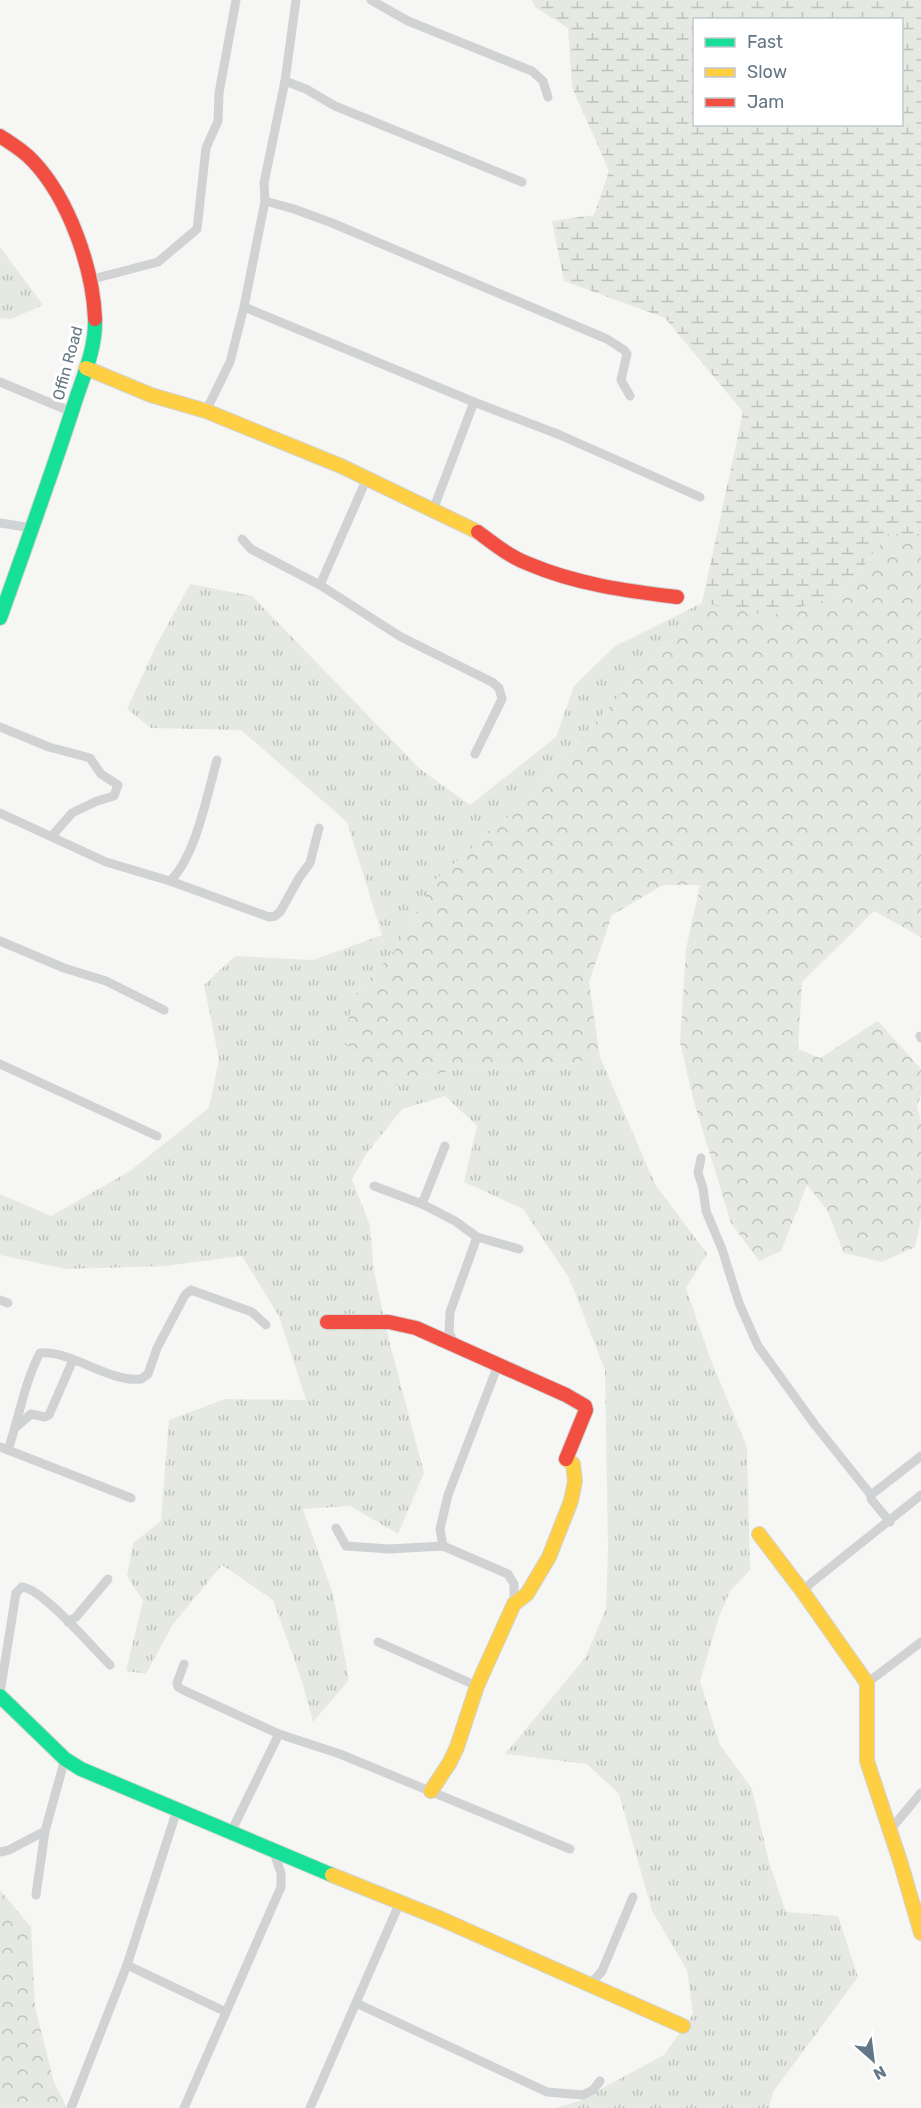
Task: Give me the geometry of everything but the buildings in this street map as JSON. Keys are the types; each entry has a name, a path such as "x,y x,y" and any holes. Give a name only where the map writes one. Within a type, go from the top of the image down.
{"street":[{"path":"89,280 158,262 197,229 206,148 218,121 219,93 236,0"},
{"path":"206,411 230,362 244,307 265,201 264,183 285,81 296,0"},
{"path":"371,0 408,21 532,71 543,81 548,97"},
{"path":"285,81 306,89 335,106 522,182"},
{"name":"Offin Road","path":"0,136 34,162 53,187 69,220 89,280 95,321 86,368 72,412 0,618"},
{"path":"265,201 332,222 607,339 627,354 621,380 630,396"},
{"path":"244,307 560,435 700,497"},
{"path":"86,368 144,393 206,411 367,478 473,529 509,554 549,572 613,589 677,597"},
{"path":"0,382 72,412"},
{"path":"433,510 474,402"},
{"path":"320,585 367,478"},
{"path":"0,523 32,528"},
{"path":"242,539 251,549 320,585 401,637 492,682 499,688 502,699 475,754"},
{"path":"0,727 49,747 90,758 101,774 118,786 114,796 72,813 52,836"},
{"path":"170,881 177,874 193,841 217,760"},
{"path":"0,813 106,862 170,881 269,917 280,912 310,863 319,828"},
{"path":"0,941 64,968 106,981 164,1010"},
{"path":"0,1065 157,1136"},
{"path":"422,1204 445,1146"},
{"path":"701,1158 698,1173 703,1188 706,1211 722,1249 739,1303 758,1346 815,1425 871,1494 871,1499 890,1522"},
{"path":"374,1186 422,1204 455,1221 477,1237 519,1249"},
{"path":"457,1347 448,1333 450,1312 477,1237"},
{"path":"131,1498 4,1448 16,1427 21,1405 40,1353 54,1354 124,1378 141,1379 148,1374 157,1348 185,1295 191,1290 252,1312 266,1325"},
{"path":"327,1322 389,1322 416,1328 585,1406 586,1410 564,1458 573,1464 574,1480 571,1501 561,1529 532,1587 514,1604"},
{"path":"16,1427 31,1414 45,1417 49,1415 73,1360"},
{"path":"443,1546 440,1529 448,1495 498,1365"},
{"path":"871,1494 921,1456"},
{"path":"803,1592 811,1583 921,1495"},
{"path":"336,1528 346,1546 388,1549 443,1546 508,1574 514,1584 514,1604 477,1686 457,1747 431,1791"},
{"path":"759,1534 867,1683 867,1761 921,1933"},
{"path":"68,1622 76,1617 108,1580"},
{"path":"110,1665 47,1600 26,1587 18,1588 0,1695 65,1759 81,1769 400,1902 683,2026"},
{"path":"378,1642 477,1686"},
{"path":"867,1683 921,1642"},
{"path":"184,1664 177,1683 178,1687 279,1734 340,1754 570,1849"},
{"path":"231,1832 279,1734"},
{"path":"36,1895 45,1831 65,1759"},
{"path":"890,1830 921,1793"},
{"path":"71,2108 127,1965 177,1810"},
{"path":"0,1852 9,1850 45,1831"},
{"path":"184,2108 281,1887 280,1873 273,1850"},
{"path":"590,1985 602,1971 633,1897"},
{"path":"310,2108 400,1902"},
{"path":"127,1965 226,2012"},
{"path":"356,2003 547,2092 583,2095 593,2090 600,2082"}],"green space":[{"path":"532,0 921,0 921,534 888,534 842,595 769,616 702,603 743,412 665,318 564,281 552,221 594,215 609,171 572,87 568,28 535,7"},
{"path":"0,247 43,305 11,319 0,318"},
{"path":"888,534 921,534 921,937 874,911 802,982 798,1049 820,1058 878,1021 921,1069 921,1095 917,1106 921,1122 921,1219 915,1247 882,1262 844,1253 827,1210 807,1185 781,1251 759,1261 731,1223 694,1102 680,1042 686,949 700,885 663,885 612,915 589,982 600,1057 534,1072 471,1066 383,1088 343,1040 355,995 395,950 434,881 519,808 702,603 769,615 842,595"},
{"path":"190,584 252,596 420,769 470,805 556,737 574,686 615,646 702,603 519,808 434,881 395,950 355,995 383,1088 471,1066 534,1072 600,1057 655,1184 707,1254 686,1288 710,1358 747,1447 750,1570 730,1591 719,1617 700,1681 720,1745 752,1789 769,1862 786,1912 838,1916 858,1977 773,2092 769,2108 556,2108 579,2101 664,2055 693,2014 687,1970 652,1911 619,1794 587,1764 505,1754 585,1658 606,1609 608,1548 605,1370 569,1278 523,1209 464,1182 477,1126 445,1096 402,1109 367,1153 352,1179 370,1226 374,1272 390,1344 424,1473 398,1534 350,1506 303,1509 333,1594 349,1680 313,1722 302,1681 273,1600 222,1565 173,1624 146,1674 126,1671 143,1601 127,1576 133,1543 161,1521 169,1420 225,1399 306,1400 279,1316 242,1256 165,1266 66,1269 0,1255 0,1194 51,1216 130,1171 209,1108 219,1059 204,985 235,956 313,960 382,935 347,822 241,730 151,728 127,709 156,646"},
{"path":"0,1890 31,1927 35,2007 54,2082 67,2108 0,2108"}],"traffic: fast":[{"path":"0,618 88,364 95,331 95,319"},
{"path":"0,1696 65,1759 81,1769 332,1875"}],"traffic: slow":[{"path":"86,368 151,395 206,411 341,466 478,532"},
{"path":"431,1791 457,1747 477,1686 514,1604 527,1594 549,1557 571,1501 575,1481 573,1464 566,1459"},
{"path":"759,1534 867,1683 867,1761 921,1933"},
{"path":"332,1875 439,1918 683,2026"}],"traffic: jam":[{"path":"0,136 33,161 58,195 68,214 90,278 95,319"},
{"path":"478,532 515,558 565,577 602,586 677,597"},
{"path":"327,1322 389,1322 416,1328 566,1395 585,1406 586,1410 566,1459"}]}
